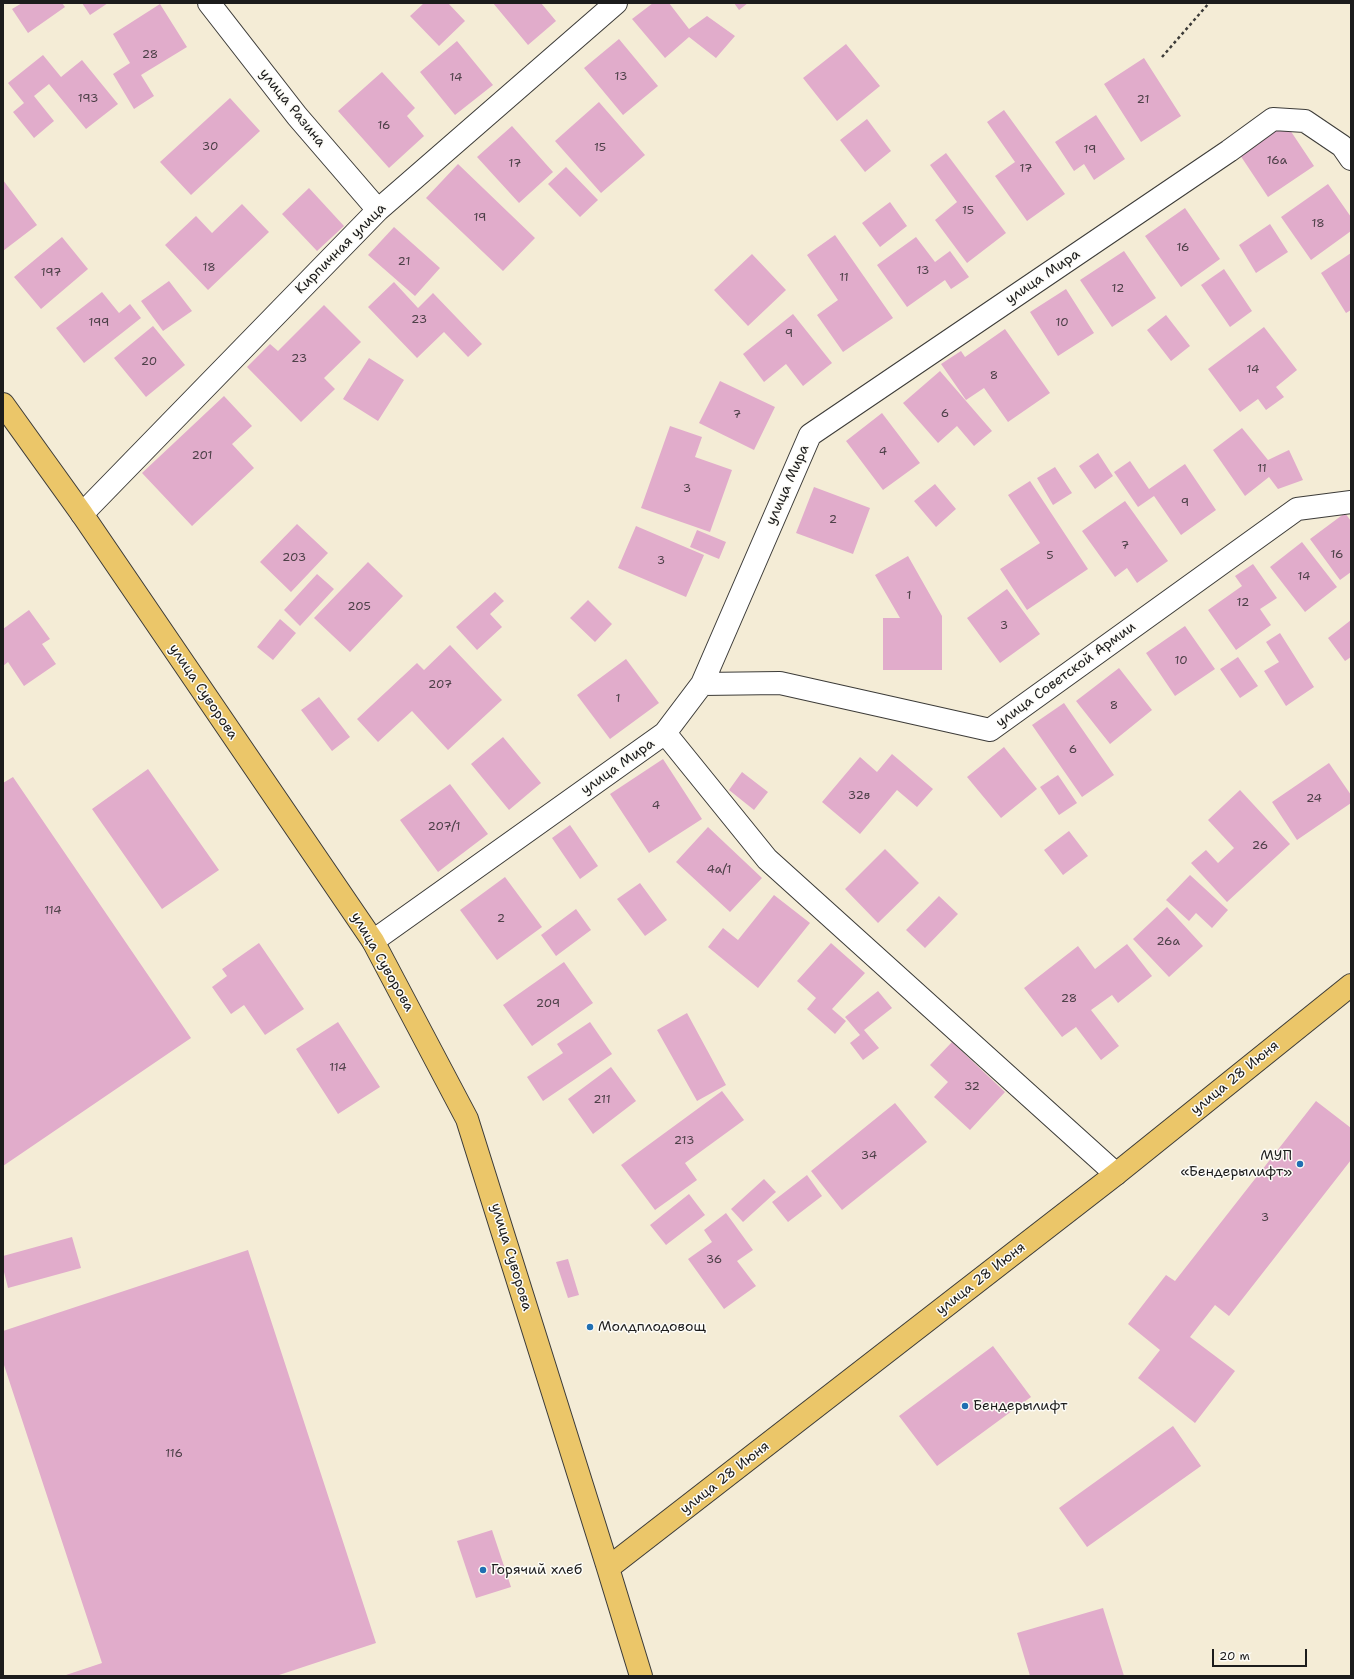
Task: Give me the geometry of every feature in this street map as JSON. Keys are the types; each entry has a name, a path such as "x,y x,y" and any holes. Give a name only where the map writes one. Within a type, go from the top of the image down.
{"main road":[{"name":"улица Суворова","path":"3,404 82,514 373,941 467,1119 641,1676"},
{"name":"улица 28 Июня","path":"608,1568 1116,1174 1351,985"}],"street":[{"name":"улица Разина","path":"209,3 297,116 378,210"},
{"name":"Кирпичная улица","path":"82,514 378,210 616,3"},
{"name":"улица Мира","path":"373,941 665,733 702,684 810,435 1273,119 1305,121 1342,146 1351,159"},
{"name":"улица Советской Армии","path":"702,684 780,683 990,730 1297,509 1351,502"},
{"path":"665,733 767,859 1116,1174"}],"path":[{"path":"1162,58 1209,3"}],"building":[{"path":"22,3 62,3 65,7 28,33 12,9"},
{"path":"82,3 108,3 90,15"},
{"path":"424,3 448,3 465,21 439,46 410,16"},
{"path":"493,3 541,3 556,21 528,45"},
{"path":"653,3 669,3 689,29 707,16 735,36 716,58 689,37 665,58 632,19"},
{"path":"734,3 748,3 739,10"},
{"path":"160,4 187,47 141,75 154,96 134,109 113,74 130,63 113,34"},
{"path":"619,39 658,86 623,115 584,68"},
{"path":"457,41 493,85 455,115 420,72"},
{"path":"846,44 880,86 837,121 803,78"},
{"path":"43,55 61,77 82,60 118,104 86,129 49,84 34,96 54,121 34,138 13,112 24,103 8,83"},
{"path":"1144,58 1181,116 1141,142 1104,84"},
{"path":"382,72 415,108 407,116 424,136 389,168 338,111"},
{"path":"230,98 260,131 191,195 160,162"},
{"path":"599,102 645,155 601,193 555,141"},
{"path":"1004,110 1065,194 1027,221 995,176 1015,162 987,122"},
{"path":"1096,115 1125,159 1094,180 1084,164 1074,171 1055,142"},
{"path":"867,119 891,151 865,172 840,140"},
{"path":"1286,124 1314,166 1268,197 1240,155"},
{"path":"512,126 553,172 519,203 477,157"},
{"path":"946,153 1006,233 967,263 935,220 957,202 930,165"},
{"path":"458,164 535,238 503,271 426,198"},
{"path":"566,167 598,200 580,217 548,184"},
{"path":"3,180 37,225 3,251"},
{"path":"1328,184 1351,217 1351,231 1311,260 1281,217"},
{"path":"309,188 344,226 317,251 282,214"},
{"path":"890,202 907,226 880,247 862,223"},
{"path":"242,204 269,232 208,290 165,245 196,216 212,233"},
{"path":"1185,208 1220,259 1181,287 1145,236"},
{"path":"1270,224 1288,252 1256,273 1239,245"},
{"path":"394,227 440,268 415,296 368,255"},
{"path":"835,235 893,318 843,352 817,315 838,300 807,255"},
{"path":"62,237 88,269 41,309 14,277"},
{"path":"916,237 935,262 950,251 969,277 951,289 945,280 907,307 877,265"},
{"path":"1124,251 1156,298 1112,327 1080,280"},
{"path":"1351,253 1351,310 1346,313 1321,273"},
{"path":"752,254 786,290 748,326 714,290"},
{"path":"1224,269 1252,311 1230,327 1201,285"},
{"path":"169,281 192,311 163,331 141,301"},
{"path":"394,282 418,308 433,293 482,344 468,357 444,332 417,358 368,307"},
{"path":"1066,289 1094,333 1058,356 1030,312"},
{"path":"102,292 119,313 130,304 141,318 84,363 56,328"},
{"path":"324,305 361,342 324,378 335,389 301,422 247,367 270,344 278,351"},
{"path":"793,314 832,363 803,386 786,364 764,382 743,354"},
{"path":"1166,315 1190,346 1171,361 1147,330"},
{"path":"153,326 185,365 146,397 114,358"},
{"path":"1264,327 1297,370 1276,387 1284,397 1266,410 1258,399 1240,412 1208,369"},
{"path":"1005,329 1050,393 1008,422 984,388 966,400 941,364 961,351 965,357"},
{"path":"369,358 404,380 378,421 343,399"},
{"path":"940,371 992,431 974,446 957,426 938,443 903,403"},
{"path":"720,381 775,407 754,450 699,423"},
{"path":"224,396 252,426 232,444 254,468 192,526 142,473"},
{"path":"882,413 920,463 883,490 846,441"},
{"path":"670,426 702,437 695,457 732,470 710,532 641,508"},
{"path":"1242,428 1268,460 1289,450 1303,480 1278,489 1269,477 1245,496 1213,450"},
{"path":"1098,453 1113,476 1095,489 1079,466"},
{"path":"1130,461 1149,489 1185,464 1216,510 1181,535 1154,496 1138,507 1114,472"},
{"path":"1055,467 1072,493 1053,505 1037,478"},
{"path":"1030,481 1088,569 1027,610 1000,569 1040,543 1008,495"},
{"path":"935,484 956,509 936,527 914,501"},
{"path":"814,487 870,508 853,554 796,533"},
{"path":"1125,501 1168,561 1137,583 1127,568 1115,577 1082,531"},
{"path":"1345,513 1351,521 1351,572 1340,580 1310,539"},
{"path":"297,524 328,553 291,592 260,562"},
{"path":"636,526 704,555 686,597 618,568"},
{"path":"697,530 726,542 719,559 690,547"},
{"path":"1302,542 1337,587 1305,612 1270,567"},
{"path":"908,556 942,616 942,670 883,670 883,618 900,618 875,575"},
{"path":"368,562 403,596 350,652 314,618"},
{"path":"1253,564 1277,598 1260,609 1271,625 1236,650 1208,610 1242,586 1235,576"},
{"path":"317,574 334,589 300,626 284,610"},
{"path":"1007,589 1040,634 1000,663 967,618"},
{"path":"495,592 504,601 490,614 502,627 477,650 456,627"},
{"path":"588,600 612,624 595,642 570,618"},
{"path":"29,610 50,639 42,644 56,664 24,686 8,662 3,666 3,629"},
{"path":"280,619 296,633 273,660 257,647"},
{"path":"1351,620 1351,657 1345,661 1328,638"},
{"path":"1185,626 1215,669 1175,696 1146,653"},
{"path":"1280,633 1314,687 1286,706 1264,671 1279,662 1266,642"},
{"path":"450,645 502,700 448,750 412,711 378,742 357,719 417,663 424,670"},
{"path":"1238,657 1258,686 1240,698 1220,669"},
{"path":"626,659 659,703 610,739 577,695"},
{"path":"1119,668 1152,710 1110,744 1076,701"},
{"path":"319,697 350,737 332,751 301,710"},
{"path":"1064,703 1114,775 1082,797 1032,725"},
{"path":"503,737 541,783 509,810 471,764"},
{"path":"1004,747 1037,789 1001,818 967,777"},
{"path":"892,754 933,789 917,807 897,790 860,834 822,802 860,757 877,772"},
{"path":"663,759 702,819 649,853 610,794"},
{"path":"1329,763 1351,795 1351,803 1297,840 1272,802"},
{"path":"148,769 219,870 162,909 92,809"},
{"path":"742,772 768,792 754,810 729,790"},
{"path":"1058,775 1077,803 1059,815 1040,787"},
{"path":"13,777 191,1038 3,1166 3,783"},
{"path":"450,784 488,834 438,872 400,820"},
{"path":"1240,790 1290,844 1227,902 1191,863 1206,850 1218,863 1234,848 1208,820"},
{"path":"570,825 598,866 580,879 552,838"},
{"path":"708,827 762,878 730,912 676,862"},
{"path":"1069,831 1088,856 1063,875 1044,850"},
{"path":"885,849 919,883 878,923 845,889"},
{"path":"1190,875 1228,910 1212,928 1196,913 1189,921 1166,900"},
{"path":"505,877 542,927 497,960 460,910"},
{"path":"640,883 667,920 645,936 617,899"},
{"path":"774,895 810,923 758,988 708,947 723,928 738,940"},
{"path":"939,896 958,914 925,948 906,930"},
{"path":"1167,907 1203,946 1169,977 1133,939"},
{"path":"576,909 591,930 556,956 541,935"},
{"path":"259,943 304,1009 265,1035 244,1005 231,1014 212,987 227,976 222,969"},
{"path":"831,943 865,973 832,1009 846,1021 835,1034 807,1009 816,998 797,981"},
{"path":"1127,944 1152,976 1118,1003 1112,995 1091,1010 1119,1046 1101,1060 1076,1027 1062,1037 1024,988 1078,946 1095,969"},
{"path":"564,962 593,1003 532,1046 503,1005"},
{"path":"878,991 892,1008 864,1030 879,1048 863,1060 850,1043 860,1035 845,1017"},
{"path":"687,1013 726,1085 697,1101 657,1030"},
{"path":"338,1022 380,1087 338,1114 296,1049"},
{"path":"590,1022 612,1054 543,1101 527,1077 563,1053 557,1044"},
{"path":"952,1042 1005,1092 970,1130 934,1097 948,1082 930,1065"},
{"path":"611,1067 636,1101 593,1134 568,1099"},
{"path":"722,1091 744,1120 685,1163 697,1180 655,1210 621,1165"},
{"path":"1316,1101 1351,1128 1351,1160 1229,1316 1215,1305 1190,1337 1235,1371 1195,1423 1138,1378 1160,1350 1128,1324 1166,1275 1175,1281"},
{"path":"895,1103 927,1142 842,1210 811,1171"},
{"path":"807,1175 822,1196 788,1222 772,1202"},
{"path":"764,1179 776,1192 743,1222 731,1209"},
{"path":"689,1194 705,1215 666,1245 650,1225"},
{"path":"726,1213 753,1250 737,1261 756,1286 724,1309 688,1259 712,1242 704,1230"},
{"path":"72,1237 81,1268 8,1288 3,1268 3,1256"},
{"path":"248,1250 376,1643 276,1676 63,1676 102,1663 3,1362 3,1331"},
{"path":"568,1259 579,1295 568,1298 556,1262"},
{"name":"Бендерылифт","path":"993,1346 1031,1397 937,1466 899,1416"},
{"path":"1173,1426 1201,1466 1087,1547 1059,1508"},
{"path":"492,1530 511,1587 476,1598 457,1541"},
{"path":"1103,1608 1124,1676 1030,1676 1017,1633"}],"place":[{"name":"МУП «Бендерылифт»","path":"1300,1164"},
{"name":"Молдплодовощ","path":"590,1327"},
{"name":"Бендерылифт","path":"965,1406"},
{"name":"Горячий хлеб","path":"483,1570"}]}
